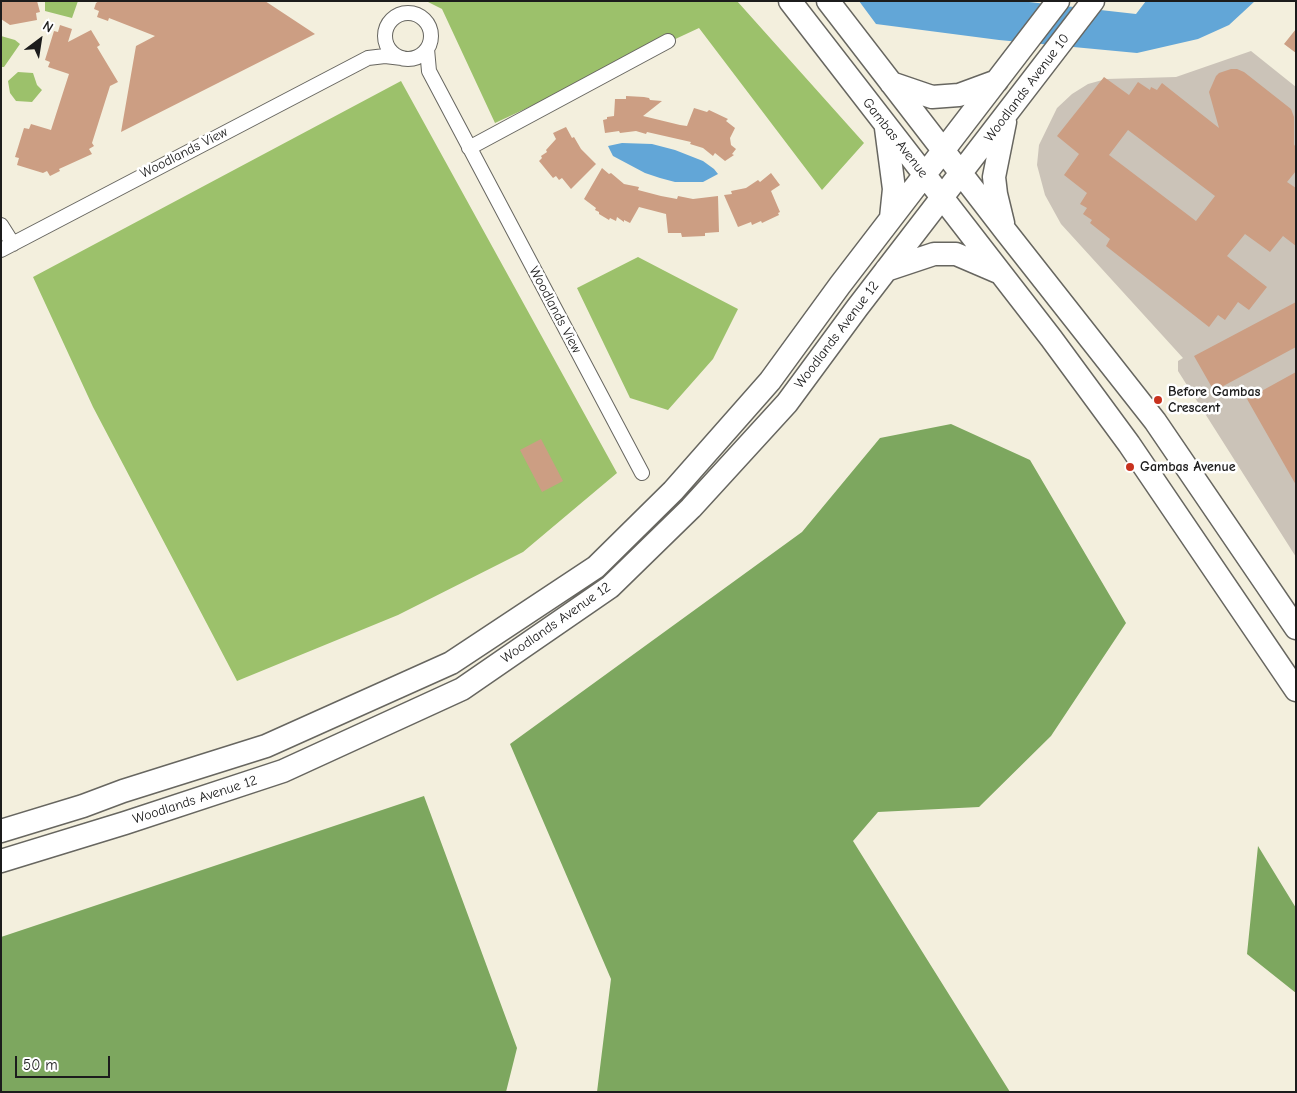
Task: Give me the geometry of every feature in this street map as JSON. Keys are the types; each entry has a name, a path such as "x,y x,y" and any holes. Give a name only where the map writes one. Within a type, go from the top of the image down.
{"main road":[{"name":"Gambas Avenue","path":"790,1 1051,338 1129,444 1296,690"},
{"path":"828,1 1004,231 1155,421 1294,624"},
{"name":"Woodlands Avenue 10","path":"944,152 1058,1"},
{"name":"Woodlands Avenue 10","path":"961,174 1093,1"},
{"path":"891,83 932,97 959,94 997,81"},
{"path":"1004,231 994,177 1006,116"},
{"path":"886,125 894,189 891,218"},
{"name":"Woodlands Avenue 12","path":"1,831 266,746 451,663 596,567 673,491 770,382 840,285 944,152"},
{"name":"Woodlands Avenue 12","path":"1,861 283,771 462,689 610,587 691,508 786,403 961,174"},
{"path":"886,270 934,254 956,254 1001,274"},
{"path":"83,806 118,825"}],"street":[{"name":"Woodlands View","path":"368,58 385,34 388,25 398,16 413,14 424,20 429,26 431,40 427,49 429,71 642,473"},
{"name":"Woodlands View","path":"385,34 388,48 394,54 407,58 429,71"},
{"path":"469,148 668,41"},
{"path":"407,58 420,56 427,49"},
{"name":"Woodlands View","path":"7,247 368,58 384,56 407,58"},
{"path":"1,225 7,247"}],"shaded area":[{"path":"1251,51 1296,87 1296,557 1178,371 1178,361 1183,358 1061,224 1045,195 1037,165 1039,145 1057,108 1072,94 1088,84 1106,79 1176,77"}],"green space":[{"path":"45,1 78,1 72,18 45,11"},
{"path":"426,1 737,1 864,143 822,190 699,28 495,123 442,9"},
{"path":"1,36 15,40 20,44 4,67 1,67"},
{"path":"18,72 33,73 37,85 42,90 32,102 16,101 10,93 8,81"},
{"path":"401,81 617,473 523,552 398,615 237,681 93,407 33,277"},
{"path":"638,257 738,309 713,359 668,410 630,398 577,288"},
{"path":"951,424 1030,460 1126,623 1051,736 979,807 878,812 853,841 1010,1092 597,1092 611,979 510,744 802,532 880,438"},
{"path":"424,796 517,1048 506,1092 1,1092 1,937"},
{"path":"1258,846 1296,908 1296,993 1247,954"}],"water":[{"path":"859,1 1020,1 1136,14 1146,1 1255,1 1229,25 1198,39 1137,53 999,40 876,24"},
{"path":"622,143 652,144 675,150 703,161 718,174 703,182 675,182 660,178 645,173 613,156 608,146"}],"building":[{"path":"1,1 37,1 40,12 36,13 37,20 10,25 1,19"},
{"path":"99,1 265,1 315,34 121,132 136,46 155,36 109,18 108,21 97,17 99,11 94,9"},
{"path":"60,25 72,29 68,42 91,30 100,45 97,47 118,82 110,86 92,143 94,146 89,149 92,154 59,169 60,171 50,176 47,171 43,173 17,165 19,158 15,157 24,128 29,129 31,124 51,130 69,74 48,67 50,62 45,60 54,31 58,32"},
{"path":"1296,29 1296,53 1284,44"},
{"path":"1231,69 1244,72 1291,109 1294,117 1296,171 1287,182 1296,188 1296,246 1283,236 1270,252 1245,234 1227,256 1267,287 1249,310 1238,302 1225,320 1218,315 1209,327 1106,246 1110,239 1090,223 1092,220 1083,214 1087,208 1080,204 1087,193 1064,175 1079,154 1057,136 1104,77 1129,95 1138,82 1150,90 1151,87 1157,90 1162,83 1219,128 1209,92 1219,73","holes":["1128,130 1215,196 1196,221 1109,155"]},
{"path":"626,96 662,101 643,116 680,125 687,126 694,108 707,112 709,110 728,119 726,121 735,128 730,138 731,145 736,149 732,154 734,155 725,161 715,153 713,156 703,148 690,144 691,142 647,132 646,134 636,131 605,133 603,120 614,116 615,99 626,99"},
{"path":"566,127 572,138 574,137 581,149 596,164 571,189 562,178 559,180 556,176 553,178 539,161 556,139 553,133"},
{"path":"602,168 624,184 639,187 638,190 661,196 677,199 678,196 693,199 718,196 719,232 705,233 705,236 682,237 681,233 668,233 666,214 639,207 630,223 624,220 624,222 617,217 616,221 610,218 609,220 599,214 595,210 596,208 584,199"},
{"path":"771,173 780,185 771,191 780,212 778,213 779,215 762,223 761,221 752,225 751,222 738,227 724,195 732,194 731,191 746,188 758,180 760,182"},
{"path":"1296,302 1296,347 1214,391 1194,356"},
{"path":"1296,372 1296,485 1247,399"},
{"path":"541,439 563,481 542,492 520,450"}],"place":[{"name":"Before Gambas Crescent","path":"1158,400"},
{"name":"Gambas Avenue","path":"1130,467"}]}
